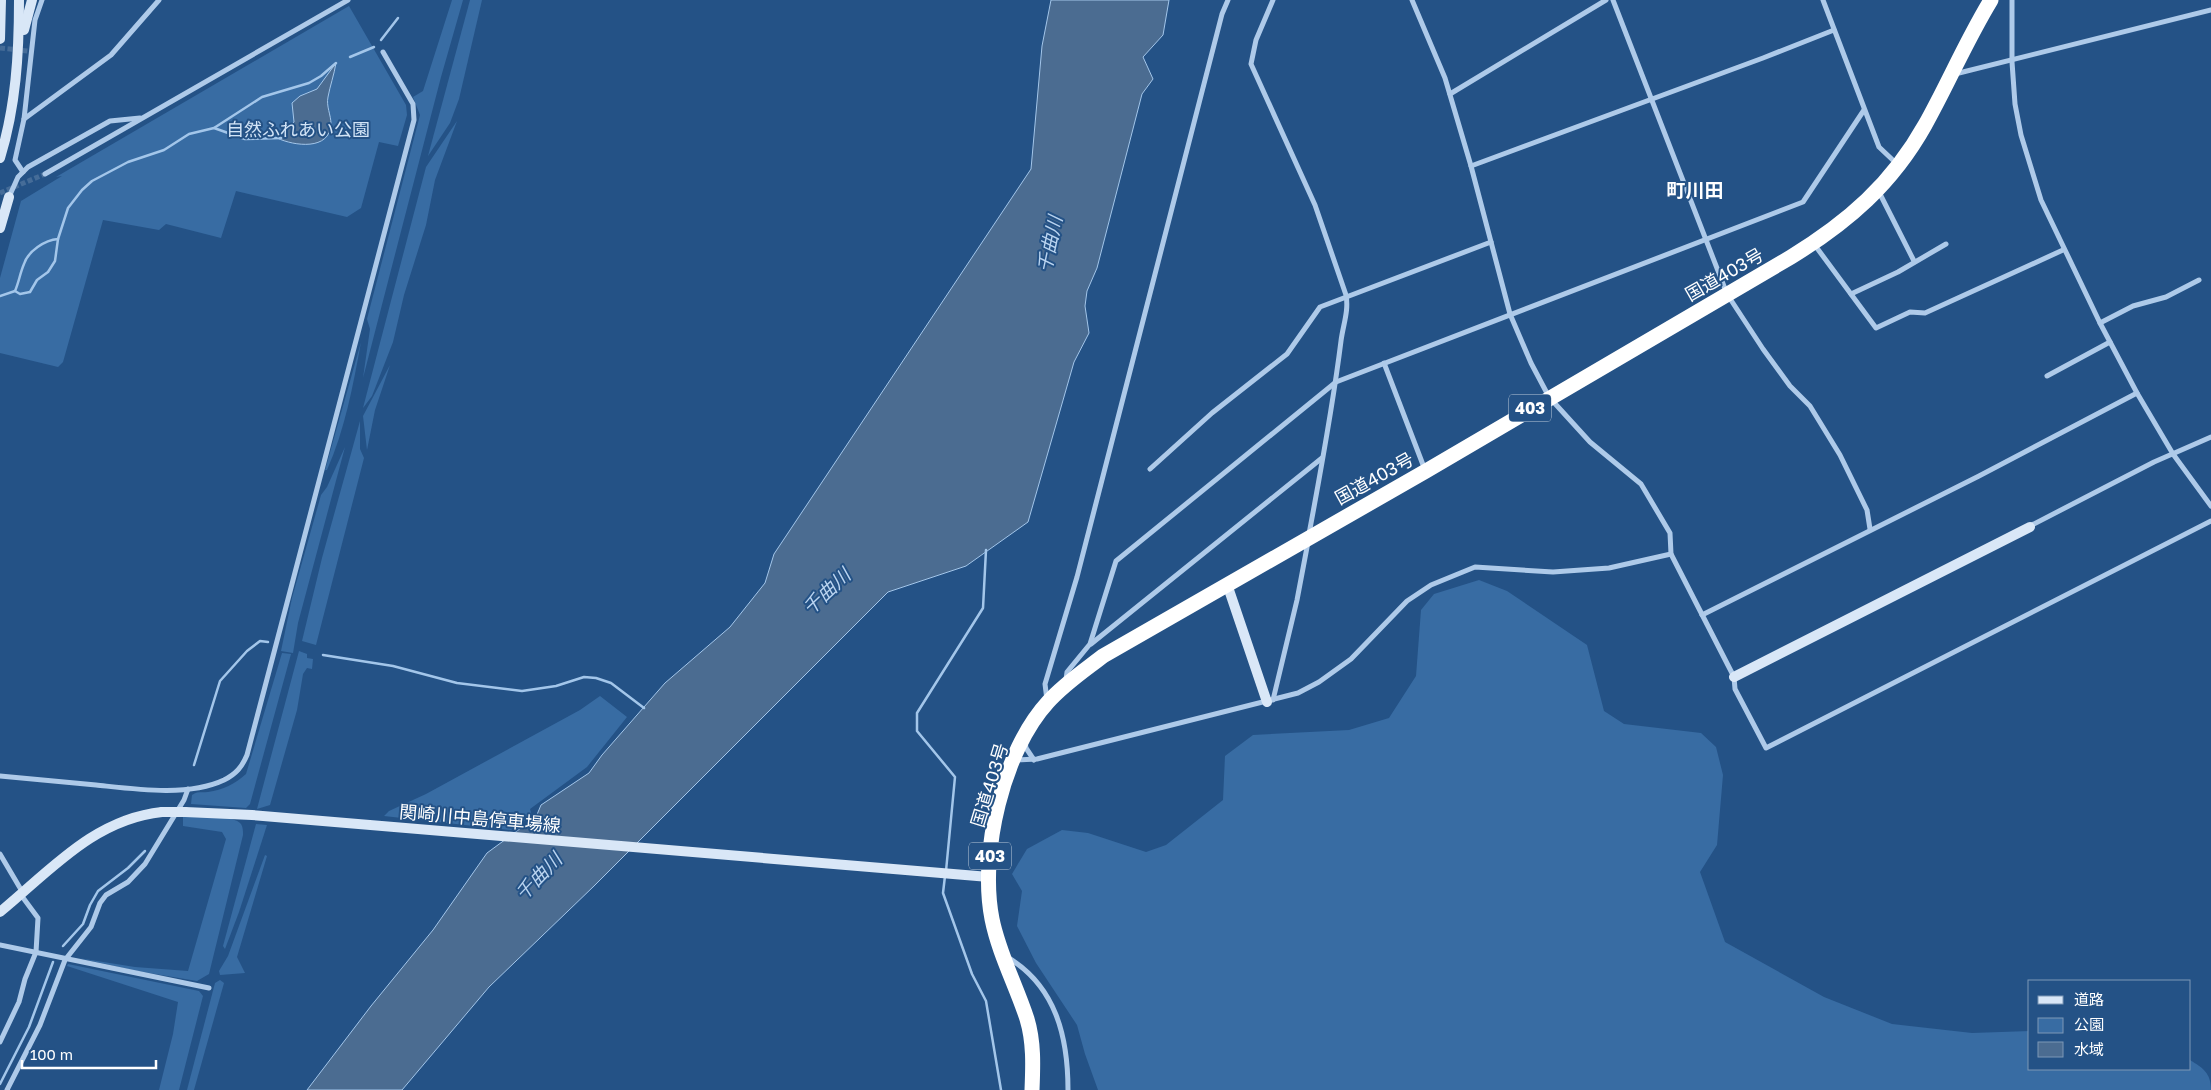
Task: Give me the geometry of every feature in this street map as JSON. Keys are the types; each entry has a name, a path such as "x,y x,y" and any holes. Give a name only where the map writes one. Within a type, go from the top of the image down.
{"highway":[{"name":"国道403号","path":"1032,1090 1033,1058 1027,1020 1002,954 982,876 992,841 997,812 1013,760 1025,734 1048,702 1065,685 1104,656 1308,537 1426,471 1813,243 1841,224 1863,206 1899,165 1925,125 1949,76 1991,0"}],"main road":[{"path":"0,39 1,0"},
{"path":"18,73 19,0"},
{"path":"0,158 10,126 26,18 32,0"},
{"path":"0,228 9,197"},
{"path":"1734,677 2030,527"},
{"path":"1227,584 1270,701"},
{"name":"関崎川中島停車場線","path":"0,912 58,861 90,837 136,816 162,812 260,816 982,876"}],"street":[{"path":"22,172 15,160 24,119 30,51 35,20 42,0"},
{"path":"24,119 111,55 159,0"},
{"path":"45,174 348,0"},
{"path":"1048,702 1045,684 1077,577 1219,24 1228,0"},
{"path":"1270,701 1297,600 1336,382 1342,329 1348,306 1346,295 1315,205 1251,64 1256,40 1273,0"},
{"path":"1412,0 1445,78 1471,166 1510,314 1531,363 1549,397 1590,442 1640,484 1670,532 1672,554 1734,677 1734,689 1766,748 2211,521"},
{"path":"1450,94 1606,0"},
{"path":"1613,0 1727,294 1790,386 1810,406 1840,455 1867,510 1870,529"},
{"path":"1823,0 1879,147 1899,165"},
{"path":"2012,0 2012,62 2015,104 2021,135 2041,200 2063,250 2137,393 2173,454 2211,506"},
{"path":"1949,76 2012,62 2211,10"},
{"path":"1471,166 1834,30"},
{"path":"0,776 146,790 188,789 211,784 230,776 242,766 247,755 414,120 413,104 383,52"},
{"path":"1090,644 1116,561 1336,382 1803,202 1864,110"},
{"path":"9,197 15,182 22,172 110,121 143,118"},
{"path":"1878,189 1914,261"},
{"path":"1150,469 1212,413 1287,354 1320,307 1346,295 1491,242"},
{"path":"1813,243 1876,328 1910,312 1925,313 2063,250"},
{"path":"1850,294 1898,272 1946,244"},
{"path":"2100,323 2133,306 2166,297 2199,280"},
{"path":"2047,376 2110,342"},
{"path":"1384,363 1426,471"},
{"path":"1702,615 1870,529 1979,476 2137,393"},
{"path":"2030,527 2173,454 2211,437"},
{"path":"1065,685 1066,672 1090,644 1322,458"},
{"path":"1013,760 1034,760 1298,693 1319,682 1351,659 1407,601 1431,585 1475,568 1563,572 1609,568 1672,554"},
{"path":"1025,734 1026,748 1034,760"},
{"path":"7,1090 40,1025 65,960 91,927 100,903 106,895 128,882 145,864 174,817 188,789"},
{"path":"0,854 22,894 38,918 36,952 19,1002 0,1042"},
{"path":"0,946 209,988"},
{"path":"1002,954 1019,964 1040,985 1059,1019 1068,1065 1068,1090"}],"green space":[{"path":"452,0 463,0 441,77 363,378 370,329 367,319 420,115 413,97 423,91"},
{"path":"470,0 482,0 459,99 450,123 428,156"},
{"name":"自然ふれあい公園","path":"349,6 406,105 407,115 398,146 379,142 361,208 347,217 236,191 221,238 166,224 159,230 103,220 63,362 58,367 0,353 0,278 21,201 62,176 56,177"},
{"path":"457,121 435,180 426,225 404,295 393,342 372,396 363,408 426,167"},
{"path":"361,342 344,423 327,470 325,470"},
{"path":"390,365 375,410 367,450 363,416"},
{"path":"360,421 360,449 364,458 316,645 302,641 322,558"},
{"path":"345,447 298,623 293,653 281,651 292,598 321,495 327,487"},
{"path":"1479,580 1507,591 1587,645 1604,711 1624,724 1701,733 1716,747 1723,775 1717,845 1700,872 1725,942 1824,997 1892,1024 1972,1033 2028,1031 2028,1070 2191,1070 2191,1061 2208,1075 2211,1090 1098,1090 1077,1025 1036,963 1017,926 1022,891 1012,874 1027,849 1062,830 1088,833 1146,852 1166,845 1223,800 1225,756 1253,735 1349,730 1389,718 1416,676 1421,610 1434,594"},
{"path":"299,651 307,654 307,658 313,659 312,669 307,668 303,674 297,710 270,805 257,809"},
{"path":"282,653 291,654 250,804 246,808 191,804 192,795 224,788 238,781 246,774"},
{"path":"600,696 627,717 587,767 530,809 532,816 511,830 384,816 389,811 426,794 580,710"},
{"path":"183,816 231,819 241,824 243,829 209,974 197,981 137,971 78,958 135,967 188,971 226,839 222,832 183,826"},
{"path":"256,824 267,825 225,949 223,946"},
{"path":"265,855 267,856 237,957 245,973 220,975 219,971 228,956"},
{"path":"68,964 199,991 203,996 179,1090 159,1090 173,1034 178,1002 67,966"},
{"path":"220,980 224,983 194,1090 187,1090 215,983"}],"water":[{"name":"千曲川","path":"1051,0 1169,0 1163,35 1143,57 1153,79 1142,94 1097,268 1087,291 1085,306 1089,333 1074,362 1028,522 966,566 888,592 594,886 489,987 402,1090 307,1090 371,1006 433,930 487,853 536,817 541,805 589,773 602,755 665,683 730,627 765,583 774,554 1031,169 1042,46"},
{"path":"336,63 328,100 331,124 325,139 310,144 301,144 277,138 294,122 292,103 300,96 317,89"}],"waterway":[{"path":"381,40 398,18"},
{"path":"350,57 374,47"},
{"path":"0,296 15,291 26,259 33,251 48,242 58,239 68,208 92,181 128,162 164,150 189,134 214,128 262,97 309,83 321,76 336,63"},
{"path":"214,128 245,139 281,138"},
{"path":"15,291 20,294 30,292 37,280 48,272 55,261 58,239"},
{"path":"946,871 955,777 917,731 917,713 983,608 986,550"},
{"path":"194,765 220,681 247,651 260,641 268,642"},
{"path":"323,655 393,666 457,683 522,691 556,686 584,677 596,678 611,683 644,708"},
{"path":"63,946 83,924 98,891 128,868 145,851"},
{"path":"945,876 943,893 972,974 986,1001 1001,1090"},
{"path":"0,1084 29,1027 53,962"}],"tunnel":[{"path":"0,48 28,51"},
{"path":"0,193 45,174"}],"district":[{"name":"町川田","path":"1695,189"}]}
